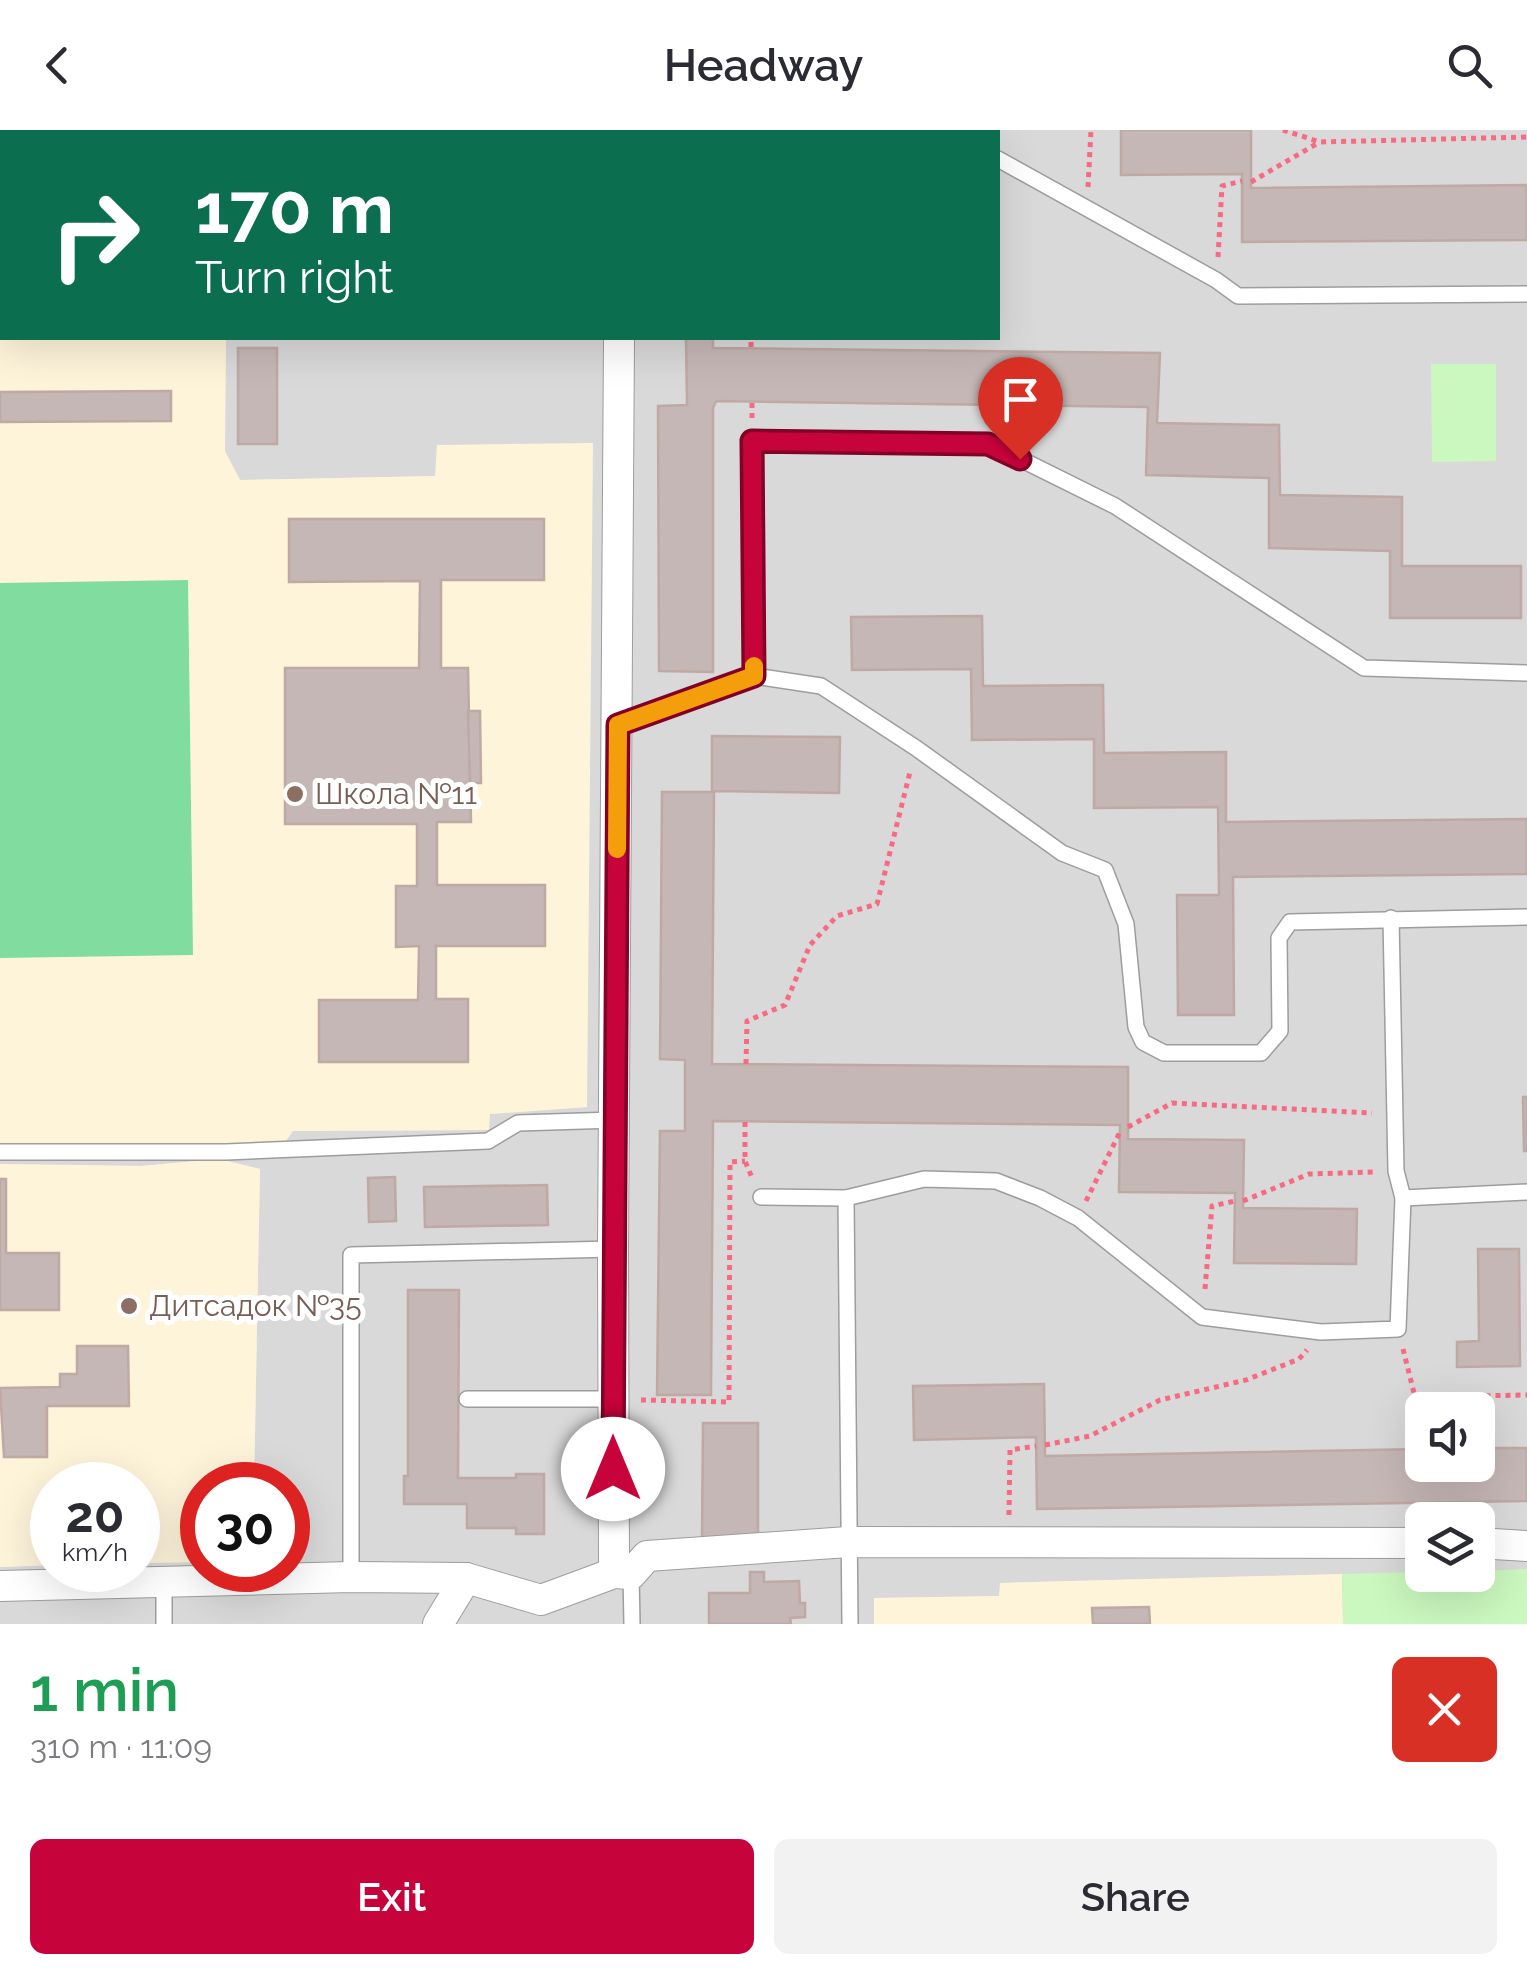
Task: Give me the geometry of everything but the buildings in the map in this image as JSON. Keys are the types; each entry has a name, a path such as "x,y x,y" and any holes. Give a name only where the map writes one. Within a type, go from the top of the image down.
{"street":[{"path":"619,340 612,1399 622,1574"},
{"path":"0,1586 466,1578 541,1600 622,1574 646,1556 848,1542 1405,1543"},
{"path":"1495,1545 1527,1546"},
{"path":"438,1624 466,1578"}],"lane":[{"path":"1000,159 1238,296 1527,294"},
{"path":"754,676 752,441 988,444 1115,506 1364,668 1527,673"},
{"path":"618,725 754,676 821,686 916,748 1062,853 1105,870 1126,924 1136,1027 1143,1042 1164,1052 1262,1053 1280,1031 1280,938 1290,922 1527,917"},
{"path":"761,1196 846,1198 924,1179 996,1181 1078,1218 1202,1317 1321,1332 1398,1330 1403,1198 1396,1171 1390,918"},
{"path":"0,1152 226,1152 488,1141 518,1123 615,1120"},
{"path":"1403,1198 1527,1192"},
{"path":"846,1198 850,1624"},
{"path":"351,1577 351,1255 612,1249"},
{"path":"467,1399 612,1399"},
{"path":"622,1574 632,1624"},
{"path":"164,1582 164,1624"}],"path":[{"path":"1086,206 1091,130"},
{"path":"1283,130 1320,142 1527,138"},
{"path":"1251,182 1320,142"},
{"path":"1216,280 1222,186 1242,181"},
{"path":"751,340 751,347"},
{"path":"746,1064 746,1021 785,1005 810,945 837,916 878,904 916,748"},
{"path":"1128,1127 1172,1104 1396,1114"},
{"path":"746,1122 745,1161 761,1196"},
{"path":"1078,1218 1120,1132"},
{"path":"612,1399 730,1402 730,1162 745,1161"},
{"path":"1243,1201 1309,1174 1396,1171"},
{"path":"1202,1317 1212,1206 1235,1201"},
{"path":"1398,1330 1415,1397 1527,1395"},
{"path":"1045,1445 1090,1436 1160,1400 1246,1380 1300,1359 1321,1332"},
{"path":"1008,1543 1010,1450 1036,1446"}],"shaded area":[{"path":"1000,130 1527,130 1527,1624 1343,1624 1341,1574 1001,1583 999,1596 874,1598 874,1624 0,1624 0,1567 30,1566 30,1592 160,1592 160,1563 180,1562 180,1592 310,1592 310,1462 254,1462 260,1169 219,1159 141,1166 0,1164 0,1149 293,1131 488,1130 489,1114 587,1107 437,446 436,476 240,480 224,451 226,340 1000,340"},
{"name":"Школа №11","path":"0,340 226,340 225,451 240,480 435,476 437,445 593,443 587,1107 490,1114 489,1130 293,1131 286,1141 227,1149 0,1149"},
{"name":"Дитсадок №35","path":"219,1159 260,1169 254,1462 180,1462 180,1562 160,1563 160,1462 30,1462 30,1566 0,1567 0,1164 141,1166"},
{"path":"1342,1574 1343,1624 874,1624 874,1598 999,1596 1000,1583"}],"green space":[{"path":"1431,364 1496,364 1496,461 1432,462"},
{"path":"188,580 193,955 0,958 0,583"},
{"path":"1527,1569 1527,1624 1343,1624 1342,1574 1405,1572 1405,1592 1495,1592 1495,1570"}],"slow traffic":[{"path":"617,849 618,725 754,676 754,666"}],"place":[{"name":"Школа №11","path":"295,794"},
{"name":"Дитсадок №35","path":"129,1306"}],"route":[{"path":"613,1469 618,725 754,676 752,441 988,444 1020,459"}]}
